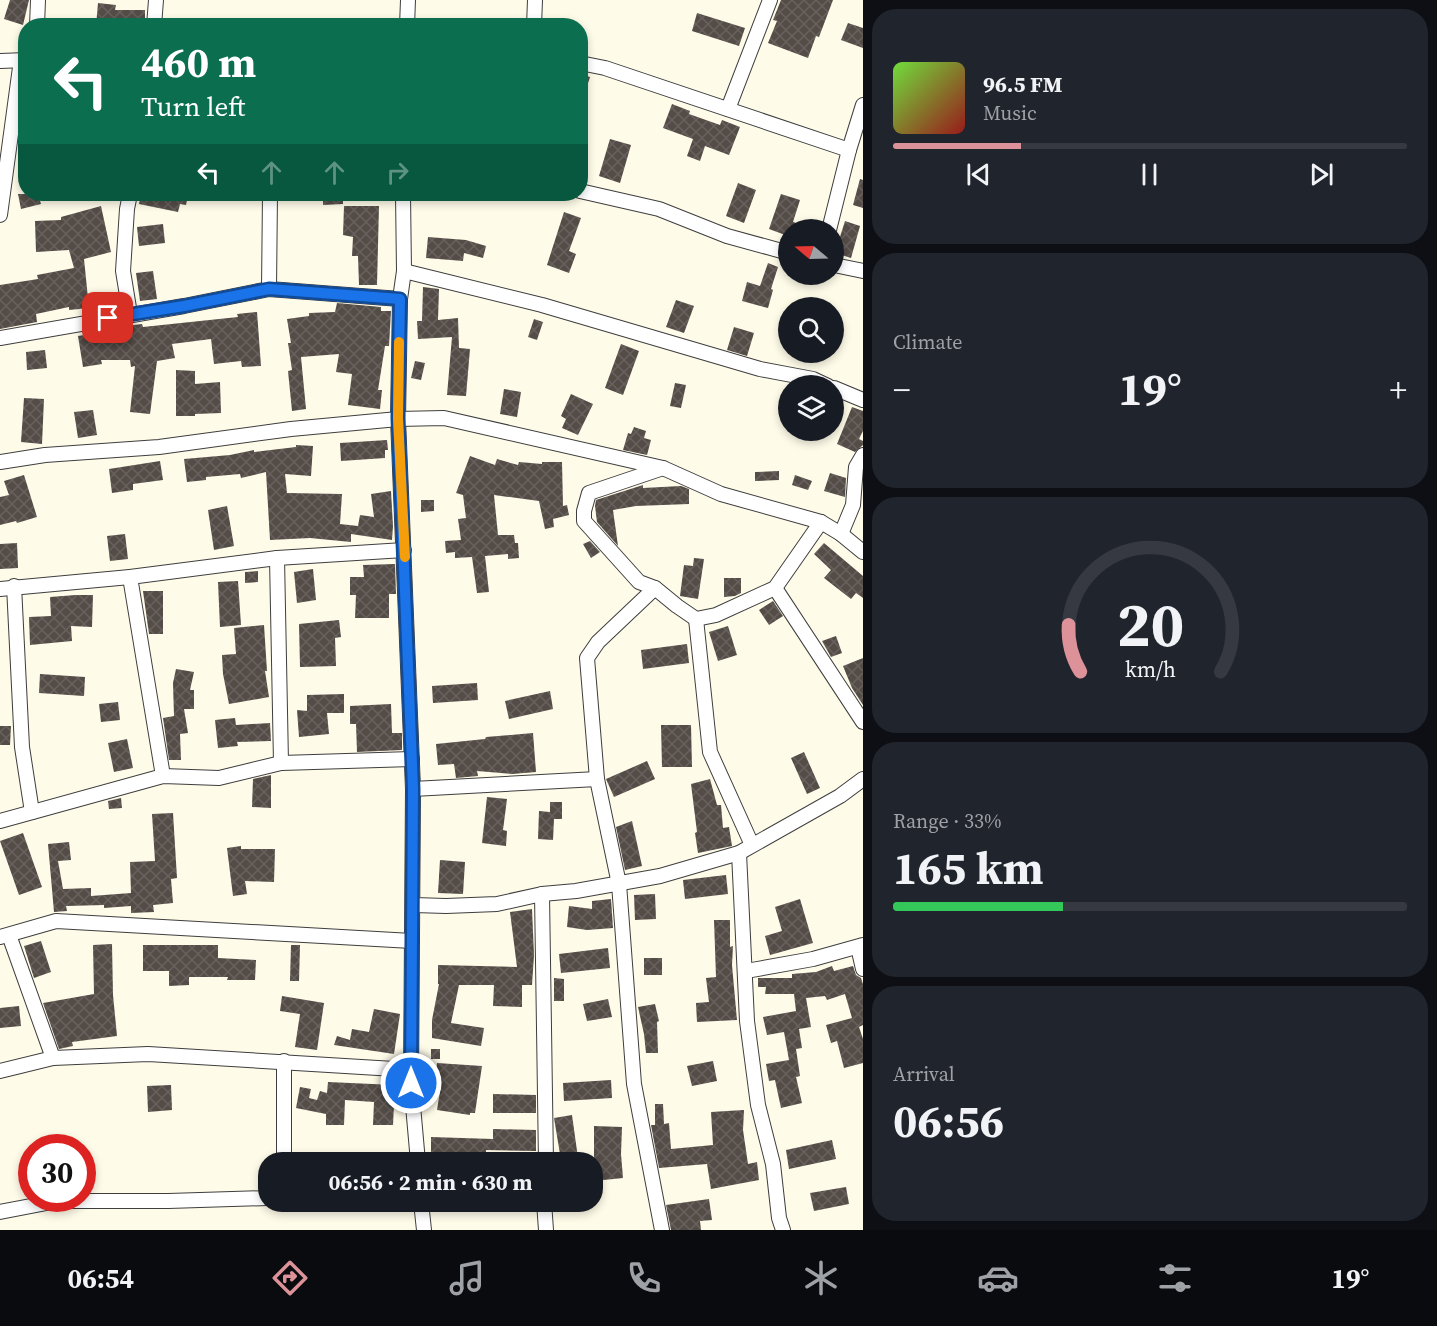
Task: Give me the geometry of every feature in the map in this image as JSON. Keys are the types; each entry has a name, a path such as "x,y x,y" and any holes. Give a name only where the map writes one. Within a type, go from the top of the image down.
{"street":[{"path":"37,18 38,0"},
{"path":"155,18 156,0"},
{"path":"407,18 408,0"},
{"path":"534,18 535,0"},
{"path":"728,109 770,0"},
{"path":"0,61 18,60"},
{"path":"588,65 605,68 849,150"},
{"path":"0,215 18,94"},
{"path":"832,219 862,105"},
{"path":"588,193 659,209 727,236 778,250"},
{"path":"129,201 123,271 130,314"},
{"path":"269,289 270,201"},
{"path":"403,201 404,271 400,299 398,418 413,789 414,905 411,1070 417,1152"},
{"path":"844,267 862,271"},
{"path":"404,271 542,305 760,369 792,375"},
{"path":"0,339 269,289 400,299"},
{"path":"844,392 862,400"},
{"path":"0,462 45,455 159,447 291,429 398,418 444,418 663,468 721,494 821,522 841,534 862,552"},
{"path":"841,534 853,505 856,467 862,455"},
{"path":"663,468 589,493 583,517 584,521 639,582 655,588 696,619 716,615 775,588 821,522"},
{"path":"0,589 130,577 277,558 404,550"},
{"path":"277,558 281,763"},
{"path":"130,577 163,776"},
{"path":"14,586 22,747 32,812"},
{"path":"655,588 598,642 587,658 597,779 619,884 634,1084 662,1230"},
{"path":"775,588 862,722"},
{"path":"696,619 710,752 752,845"},
{"path":"0,821 163,776 219,778 281,763 412,759"},
{"path":"413,789 597,779"},
{"path":"414,905 497,904 542,894 576,891 660,876 739,853 840,796 862,779"},
{"path":"739,853 747,1021 758,1105 773,1164 779,1218 783,1230"},
{"path":"542,894 546,1152"},
{"path":"53,1058 4,936 56,921 412,941"},
{"path":"746,971 813,959 860,946 862,969"},
{"path":"0,1071 53,1058 148,1054 411,1070"},
{"path":"284,1061 284,1152"},
{"path":"0,1212 57,1201 258,1198"},
{"path":"422,1212 424,1230"},
{"path":"545,1212 546,1230"}],"building":[{"path":"10,0 29,0 25,18 18,18 18,23 4,19"},
{"path":"781,0 833,0 808,58 768,43 777,21 773,20"},
{"path":"98,3 116,5 115,10 145,10 145,18 97,18"},
{"path":"697,13 745,28 739,46 692,31"},
{"path":"848,23 863,28 863,48 841,40"},
{"path":"672,104 690,111 689,114 720,125 722,120 740,127 729,155 705,146 700,161 687,156 693,139 663,128"},
{"path":"610,139 631,145 620,183 599,176"},
{"path":"860,179 863,180 863,208 853,205"},
{"path":"738,183 756,190 744,223 726,216"},
{"path":"781,194 800,200 794,219 778,219 778,232 769,229"},
{"path":"19,201 40,201 41,204 21,209"},
{"path":"140,201 187,201 186,205 180,204 178,212 139,204"},
{"path":"323,201 343,201 343,204 323,205"},
{"path":"101,206 111,252 84,259 89,308 69,310 69,307 36,314 37,322 0,329 0,285 38,279 37,275 74,268 69,250 36,252 35,221 61,220 61,217"},
{"path":"344,206 379,206 377,285 359,285 358,256 352,256 353,237 343,235"},
{"path":"564,212 581,218 569,251 576,254 569,273 547,265"},
{"path":"845,221 860,226 851,258 844,256"},
{"path":"163,224 165,243 139,246 137,227"},
{"path":"428,237 466,240 486,246 483,258 464,253 463,261 426,258"},
{"path":"768,263 778,267 768,308 742,301 747,282 760,286"},
{"path":"153,271 157,299 140,301 136,273"},
{"path":"423,287 439,289 438,320 458,318 459,348 470,349 466,396 447,395 452,337 418,339 417,321 422,321"},
{"path":"676,300 694,306 684,333 666,327"},
{"path":"337,303 381,307 381,311 391,311 389,346 385,346 378,390 382,390 380,409 348,405 352,374 336,372 339,354 301,357 306,409 292,411 288,371 292,370 288,343 291,343 287,319 309,316 309,313 335,312"},
{"path":"257,312 261,366 242,367 241,361 214,364 211,339 172,344 175,358 157,361 150,414 130,412 135,366 131,367 130,360 101,360 102,364 83,367 78,336 103,331 126,331 125,326 142,324 143,327 238,317 237,314"},
{"path":"534,319 543,322 537,340 528,337"},
{"path":"734,327 754,333 747,356 727,350"},
{"path":"621,344 639,351 623,395 605,388"},
{"path":"45,350 47,368 27,370 26,352"},
{"path":"415,361 425,363 421,380 411,378"},
{"path":"176,370 195,371 195,384 220,382 221,413 176,416"},
{"path":"675,383 686,385 681,408 670,406"},
{"path":"504,389 521,392 517,417 500,414"},
{"path":"571,394 593,404 578,435 562,428 566,419 561,416"},
{"path":"24,398 44,399 42,444 21,442"},
{"path":"852,407 863,411 863,431 859,439 863,441 863,445 855,452 837,444 838,441 844,441 844,427"},
{"path":"93,410 97,435 78,438 74,412"},
{"path":"634,427 646,431 644,438 651,440 647,455 623,450 628,433 631,434"},
{"path":"387,440 388,450 385,450 385,458 341,461 340,443"},
{"path":"296,445 313,446 311,476 285,474 287,493 342,494 340,524 358,526 360,515 374,517 371,494 391,491 392,540 351,534 351,542 310,538 270,540 266,472 241,478 240,474 206,477 206,480 187,482 184,459 296,447"},
{"path":"470,456 495,465 497,459 518,465 519,462 542,464 542,462 562,462 563,506 567,505 569,515 553,519 554,527 545,529 539,501 494,495 498,535 514,535 515,543 518,543 519,558 508,559 508,554 485,556 489,592 477,593 472,557 455,558 455,552 446,553 445,541 461,540 458,519 466,518 463,495 456,493"},
{"path":"160,461 163,480 133,484 133,490 112,493 109,469"},
{"path":"779,471 779,480 755,481 755,472"},
{"path":"830,473 846,478 845,497 824,491"},
{"path":"24,475 37,517 0,525 0,497 9,495 4,481"},
{"path":"795,475 812,481 808,490 792,485"},
{"path":"643,485 643,488 681,486 689,489 689,504 636,506 613,510 618,546 597,522 596,500"},
{"path":"421,500 434,500 434,511 421,512"},
{"path":"227,506 234,546 214,550 208,510"},
{"path":"125,534 128,559 110,561 107,536"},
{"path":"590,541 600,552 591,558 583,544"},
{"path":"17,543 18,568 0,569 0,544"},
{"path":"824,543 863,576 863,598 856,593 851,599 824,578 831,570 814,554"},
{"path":"694,558 704,559 698,599 680,596 684,565 693,566"},
{"path":"395,564 396,594 389,594 389,618 355,618 356,595 350,595 350,577 364,577 363,565"},
{"path":"313,569 316,600 297,603 294,572"},
{"path":"258,571 258,582 245,583 245,572"},
{"path":"724,578 741,578 741,593 724,597"},
{"path":"238,581 241,625 220,627 218,582"},
{"path":"143,591 163,591 163,634 149,634"},
{"path":"93,595 92,627 71,626 72,641 30,645 29,617 51,616 50,597"},
{"path":"773,601 783,616 769,625 759,610"},
{"path":"339,620 341,637 335,638 336,666 300,667 299,624"},
{"path":"264,625 267,671 265,671 269,697 229,704 222,655 236,654 234,628"},
{"path":"728,626 737,655 718,661 709,632"},
{"path":"836,636 842,653 831,657 822,641"},
{"path":"687,644 689,663 643,669 641,650"},
{"path":"863,658 863,705 852,688 843,666"},
{"path":"176,669 194,672 190,690 194,690 194,709 184,709 188,733 180,734 181,760 169,760 163,718 174,716 173,683"},
{"path":"40,674 85,677 84,696 39,693"},
{"path":"477,683 478,700 433,703 432,686"},
{"path":"550,691 553,709 509,719 505,701"},
{"path":"344,694 344,713 327,713 329,734 299,737 297,710 307,711 307,695"},
{"path":"118,702 120,720 101,722 99,704"},
{"path":"391,704 392,733 402,733 402,750 357,752 356,724 350,724 350,706"},
{"path":"235,718 236,725 270,723 271,741 237,742 238,746 218,748 215,720"},
{"path":"661,725 691,725 692,767 662,767"},
{"path":"0,726 11,726 10,745 0,745"},
{"path":"533,733 536,772 512,774 477,771 478,776 456,778 454,764 438,765 436,744"},
{"path":"127,739 133,768 114,772 108,743"},
{"path":"804,752 820,788 807,794 791,758"},
{"path":"647,761 655,779 614,797 606,779"},
{"path":"271,775 271,808 252,807 253,779"},
{"path":"710,779 717,805 721,805 723,828 729,827 732,846 698,853 691,784"},
{"path":"487,797 507,799 503,830 507,831 506,846 482,843"},
{"path":"121,798 122,808 109,809 108,801"},
{"path":"550,802 562,802 562,819 554,819 553,840 538,839 539,811 550,812"},
{"path":"173,813 177,878 171,879 173,903 153,905 154,912 131,913 131,906 104,908 104,905 66,906 67,911 54,912 48,844 69,842 71,860 58,861 63,889 91,888 91,896 131,893 130,862 155,861 152,814"},
{"path":"632,821 642,866 625,870 616,827"},
{"path":"23,833 42,887 19,895 0,841"},
{"path":"241,846 241,849 275,849 274,882 245,881 247,894 233,896 227,848"},
{"path":"440,860 465,862 463,894 438,893"},
{"path":"726,875 728,894 685,899 683,880"},
{"path":"655,894 656,919 635,920 634,895"},
{"path":"611,899 613,928 587,930 567,927 569,906 592,909 592,901"},
{"path":"800,899 813,943 770,955 765,936 782,931 775,907"},
{"path":"532,909 534,955 532,985 522,985 522,1007 493,1006 494,985 459,985 451,1023 484,1028 481,1046 432,1038 432,1020 439,984 438,965 517,967 510,912"},
{"path":"714,920 730,920 730,947 733,946 732,965 737,1020 697,1022 696,1003 709,1002 706,978 716,977"},
{"path":"41,941 51,972 34,978 24,946"},
{"path":"112,944 117,1036 72,1042 73,1046 59,1049 43,1003 94,994 93,945"},
{"path":"143,945 218,945 218,958 256,960 255,980 189,977 189,985 169,986 169,971 143,971"},
{"path":"291,945 300,945 299,981 290,981"},
{"path":"608,948 610,968 561,973 559,954"},
{"path":"644,958 662,958 662,975 644,975"},
{"path":"832,966 834,971 853,966 863,984 863,1025 859,1027 863,1039 863,1063 844,1068 837,1041 831,1043 826,1025 852,1018 845,994 827,1000 825,996 806,998 811,1027 799,1029 802,1048 796,1049 800,1076 796,1077 802,1103 781,1108 775,1080 769,1081 766,1064 789,1060 784,1032 767,1035 763,1017 796,1011 794,994 765,994 766,987 758,987 758,978 792,978 792,974 816,972"},
{"path":"554,978 564,979 564,1001 554,1001"},
{"path":"282,996 324,1003 317,1050 295,1047 300,1014 280,1011"},
{"path":"608,999 612,1017 587,1021 583,1004"},
{"path":"655,1004 659,1021 657,1022 658,1053 646,1053 638,1007"},
{"path":"19,1006 21,1026 0,1028 0,1008"},
{"path":"374,1009 400,1014 394,1054 334,1045 337,1036 350,1040 352,1029 369,1032"},
{"path":"431,1049 440,1049 440,1059 431,1059"},
{"path":"713,1061 717,1081 692,1086 687,1066"},
{"path":"437,1063 482,1066 475,1113 470,1113 470,1115 437,1110 441,1085 435,1085"},
{"path":"611,1080 612,1098 564,1101 563,1083"},
{"path":"328,1082 395,1085 393,1125 373,1125 374,1102 345,1100 344,1125 326,1125 326,1114 296,1108 300,1087 311,1089 309,1098 317,1100 320,1091 327,1093"},
{"path":"171,1085 172,1110 148,1112 147,1086"},
{"path":"493,1094 536,1095 536,1113 493,1113"},
{"path":"655,1104 663,1104 664,1124 669,1123 671,1149 713,1145 711,1112 744,1110 743,1130 748,1164 757,1162 759,1180 711,1189 707,1164 659,1168 651,1125 655,1125"},
{"path":"572,1115 577,1152 560,1152 554,1118"},
{"path":"594,1126 622,1127 623,1178 603,1180 603,1152 594,1152"},
{"path":"493,1129 536,1130 536,1151 431,1152 431,1137 493,1139"},
{"path":"832,1140 836,1159 789,1169 786,1150"},
{"path":"846,1187 849,1204 814,1211 810,1193"},
{"path":"709,1199 712,1220 700,1221 701,1230 671,1230 666,1205"}],"slow traffic":[{"path":"399,342 398,418 405,557"}],"route":[{"path":"108,318 269,289 400,299 398,418 413,789 411,1083"}]}
